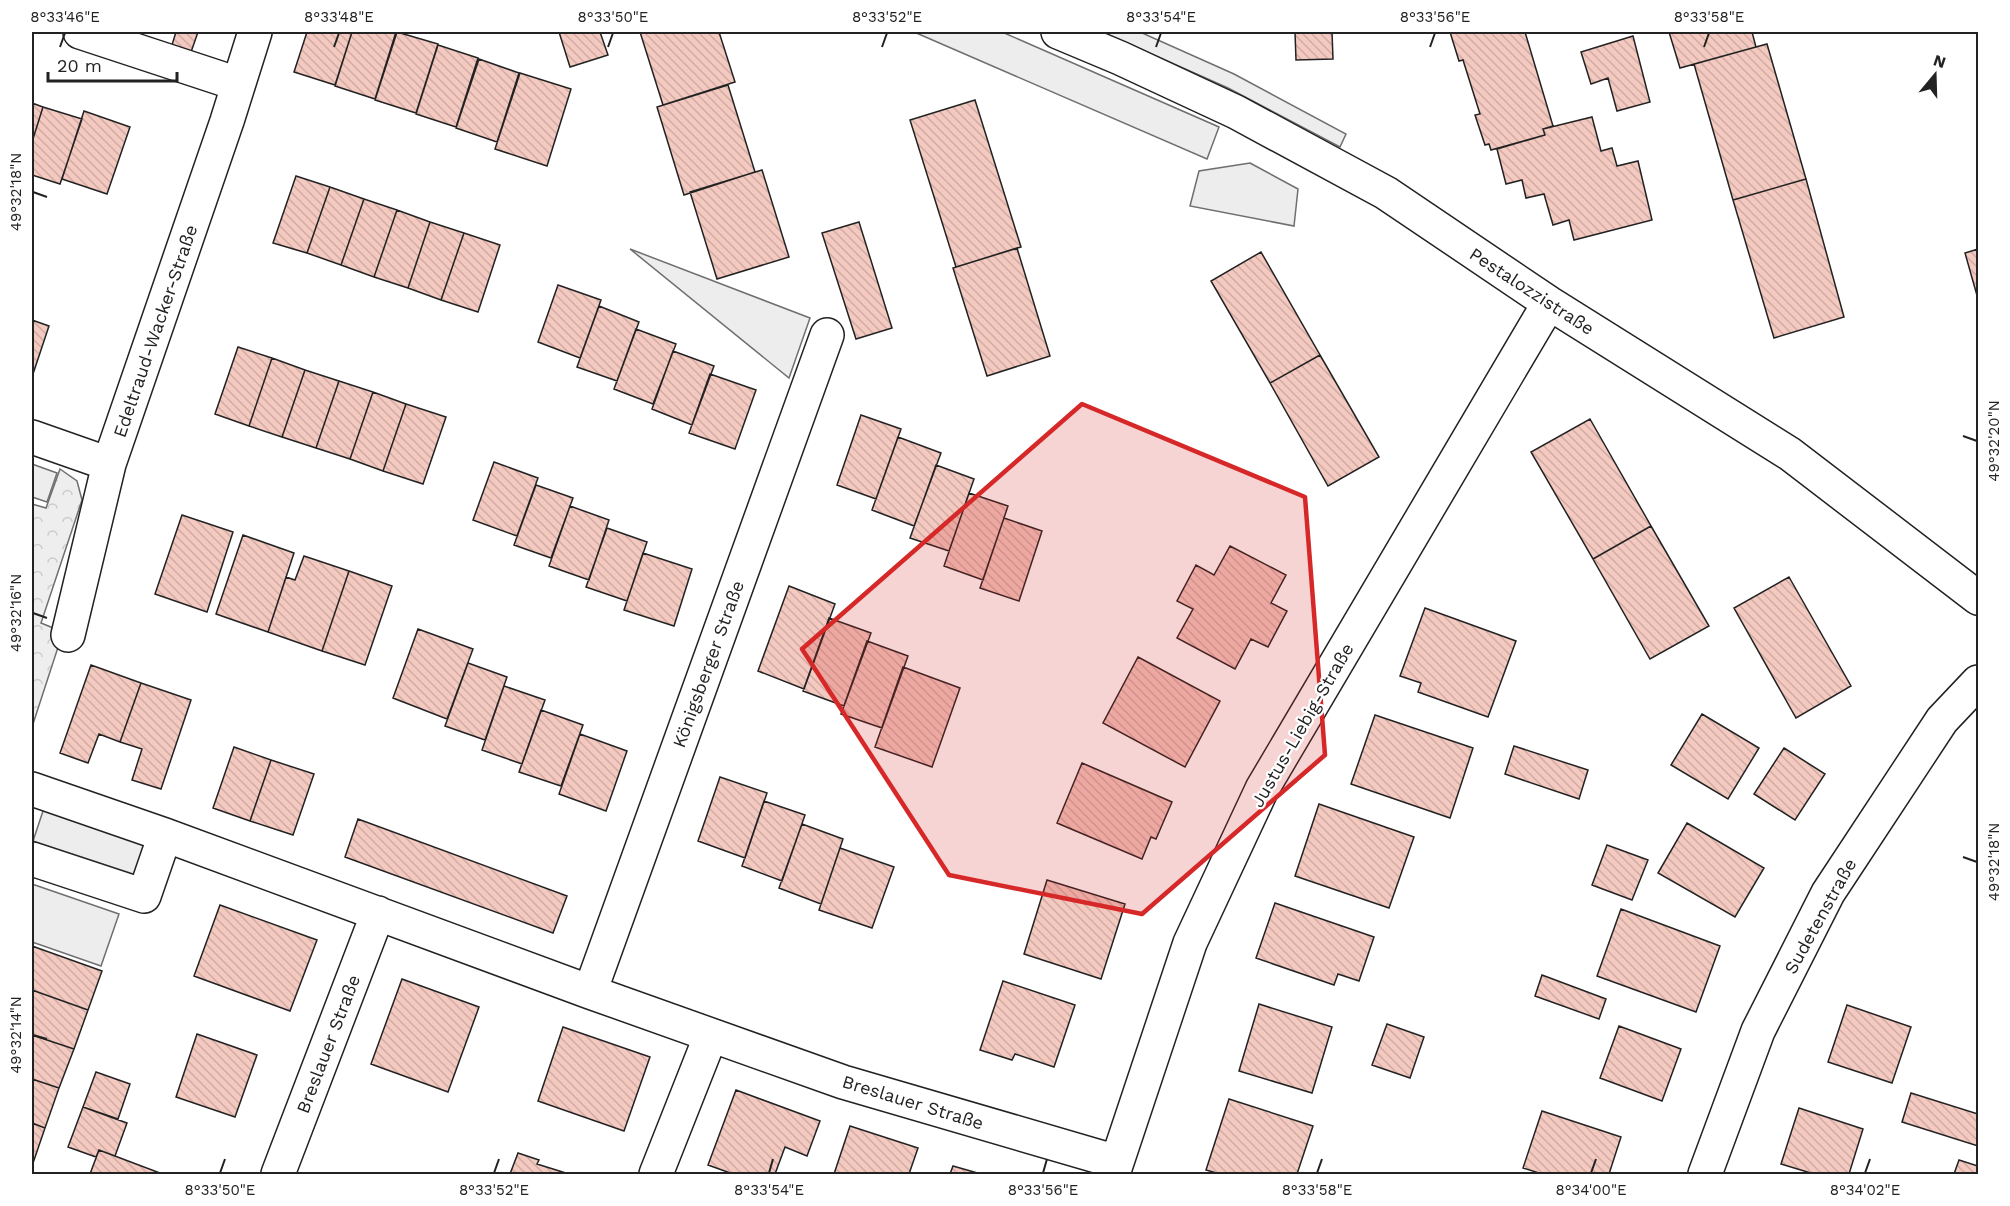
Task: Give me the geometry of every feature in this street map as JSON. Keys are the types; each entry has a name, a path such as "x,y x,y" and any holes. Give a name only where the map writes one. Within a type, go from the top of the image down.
{"street":[{"path":"80,32 238,84"},
{"name":"Edeltraud-Wacker-Straße","path":"68,635 109,464 227,121 255,32"},
{"name":"Pestalozzistraße","path":"1058,32 1185,87 1311,151 1386,193 1549,303 1790,454 1978,598"},
{"name":"Justus-Liebig-Straße","path":"1115,1168 1190,944 1262,789 1549,303"},
{"name":"Königsberger Straße","path":"590,992 827,335"},
{"path":"32,437 109,464"},
{"name":"Sudetenstraße","path":"1705,1174 1758,1031 1828,893 1942,720 1978,682"},
{"name":"Breslauer Straße","path":"32,789 165,835 590,992 843,1082 1115,1168"},
{"path":"32,859 144,896 165,835"},
{"name":"Breslauer Straße","path":"278,1174 378,913"},
{"path":"656,1174 711,1035"}],"highlighted area":[{"path":"1082,404 1305,497 1325,755 1142,914 949,875 802,649"}],"green space":[{"path":"60,469 77,481 82,500 41,623 63,632 32,727 32,504 46,508"}],"shaded area":[{"path":"914,32 1002,32 1219,127 1207,159"},
{"path":"1102,32 1140,32 1234,74 1346,134 1340,147 1228,88"},
{"path":"1250,163 1298,189 1294,226 1190,206 1199,171"},
{"path":"630,249 810,318 789,378"},
{"path":"32,464 57,473 47,502 32,497"},
{"path":"45,805 148,840 136,875 33,841"},
{"path":"32,884 119,914 101,966 32,942"}],"building":[{"path":"176,32 198,32 190,55 171,48"},
{"path":"307,32 352,32 335,85 294,72"},
{"path":"352,32 396,32 375,99 335,86"},
{"path":"397,32 438,44 416,113 375,100"},
{"path":"559,32 600,32 608,55 570,67"},
{"path":"640,32 719,32 735,82 663,105"},
{"path":"1295,32 1332,32 1333,59 1296,60"},
{"path":"1450,32 1525,32 1553,126 1543,129 1545,135 1491,150 1489,144 1485,145 1475,115 1480,114 1463,60 1459,61"},
{"path":"1669,32 1752,32 1756,47 1680,68"},
{"path":"1633,36 1650,102 1617,111 1608,78 1591,84 1581,52"},
{"path":"1767,44 1806,179 1733,200 1694,64"},
{"path":"438,45 478,58 456,127 416,114"},
{"path":"479,59 519,73 497,142 456,128"},
{"path":"520,73 571,89 547,166 495,149"},
{"path":"728,85 755,172 684,195 657,107"},
{"path":"975,100 1021,247 956,267 910,120"},
{"path":"32,103 43,107 32,142"},
{"path":"43,107 82,119 60,184 32,175 32,142"},
{"path":"84,111 130,127 107,194 62,179"},
{"path":"1592,117 1601,151 1612,148 1617,166 1638,161 1652,220 1574,240 1569,220 1553,225 1544,194 1526,198 1522,180 1506,184 1497,149 1545,135 1543,129"},
{"path":"762,170 789,257 717,279 690,192"},
{"path":"296,176 330,187 307,253 273,243"},
{"path":"1806,179 1844,317 1774,338 1733,200"},
{"path":"330,187 364,199 341,265 307,253"},
{"path":"364,199 397,210 374,277 341,265"},
{"path":"397,210 430,222 408,288 374,277"},
{"path":"430,222 464,233 441,300 408,288"},
{"path":"859,222 892,328 856,339 822,233"},
{"path":"464,233 500,245 478,312 441,300"},
{"path":"1017,248 1050,356 987,376 953,268"},
{"path":"1978,249 1978,299 1965,253"},
{"path":"1261,252 1320,355 1270,383 1211,281"},
{"path":"558,285 601,300 580,358 538,342"},
{"path":"599,306 639,322 617,381 577,367"},
{"path":"32,320 49,326 32,377"},
{"path":"636,329 676,344 653,404 614,389"},
{"path":"238,347 272,358 249,426 215,414"},
{"path":"673,351 714,366 692,425 652,409"},
{"path":"1320,355 1379,457 1328,486 1270,383"},
{"path":"272,358 305,370 282,437 249,426"},
{"path":"305,370 339,381 316,448 282,437"},
{"path":"710,374 756,390 735,449 689,433"},
{"path":"339,381 373,392 350,459 316,448"},
{"path":"373,392 406,404 383,471 350,459"},
{"path":"406,404 446,417 423,484 383,471"},
{"path":"861,415 901,429 876,499 837,485"},
{"path":"1590,419 1651,526 1593,559 1531,452"},
{"path":"898,437 941,453 914,526 872,510"},
{"path":"494,462 538,478 517,536 473,520"},
{"path":"936,465 974,479 949,551 910,538"},
{"path":"536,485 573,498 551,558 514,545"},
{"path":"969,493 1008,506 983,580 944,566"},
{"path":"570,506 609,520 589,580 549,566"},
{"path":"182,515 233,532 207,612 155,594"},
{"path":"1004,518 1042,531 1019,601 980,588"},
{"path":"1651,526 1709,626 1650,659 1593,559"},
{"path":"607,528 647,542 627,601 586,587"},
{"path":"243,535 294,553 268,632 216,614"},
{"path":"1230,546 1286,575 1271,603 1287,611 1268,647 1251,639 1235,669 1177,638 1193,609 1177,601 1196,565 1214,575"},
{"path":"643,553 692,569 674,626 624,610"},
{"path":"304,556 349,571 322,651 268,632 286,577 295,580"},
{"path":"349,571 392,586 365,665 322,651"},
{"path":"1789,577 1851,686 1796,718 1734,608"},
{"path":"789,586 835,604 804,689 758,671"},
{"path":"1425,608 1516,641 1488,717 1418,692 1421,683 1400,676"},
{"path":"829,618 871,633 844,706 803,691"},
{"path":"418,629 473,649 447,719 393,698"},
{"path":"867,641 908,656 882,728 841,714"},
{"path":"1138,657 1220,701 1185,767 1103,723"},
{"path":"468,663 507,677 485,740 445,726"},
{"path":"91,665 141,683 120,742 99,734 88,763 60,753"},
{"path":"903,667 960,688 932,767 875,747"},
{"path":"141,683 191,700 161,789 132,780 142,749 120,742"},
{"path":"504,686 545,700 522,764 482,750"},
{"path":"541,710 583,725 561,786 519,772"},
{"path":"1702,714 1759,748 1728,799 1671,765"},
{"path":"1375,715 1473,748 1450,818 1351,784"},
{"path":"580,734 627,751 606,811 559,794"},
{"path":"1514,746 1588,770 1579,799 1505,774"},
{"path":"234,747 271,760 250,821 213,808"},
{"path":"1784,748 1825,774 1795,820 1754,794"},
{"path":"271,760 314,774 293,835 250,821"},
{"path":"1082,763 1172,802 1156,839 1151,837 1142,859 1057,823"},
{"path":"720,777 767,793 745,858 698,841"},
{"path":"764,801 805,815 782,881 742,866"},
{"path":"1319,804 1414,837 1389,908 1295,876"},
{"path":"358,819 567,896 553,933 345,857"},
{"path":"1687,823 1764,868 1735,917 1658,873"},
{"path":"802,824 843,839 821,904 779,888"},
{"path":"1607,845 1648,860 1632,900 1592,885"},
{"path":"840,848 894,867 872,928 819,910"},
{"path":"1047,880 1125,904 1101,979 1024,954"},
{"path":"1275,903 1374,937 1359,981 1338,974 1334,985 1256,958"},
{"path":"220,905 317,940 290,1011 194,976"},
{"path":"1621,909 1720,946 1696,1012 1597,976"},
{"path":"32,946 102,971 88,1010 32,990"},
{"path":"1542,975 1606,999 1599,1019 1535,996"},
{"path":"402,979 479,1007 448,1092 371,1064"},
{"path":"1003,981 1075,1005 1054,1067 1015,1054 1012,1060 980,1050"},
{"path":"32,990 88,1010 74,1049 32,1035"},
{"path":"1259,1004 1332,1027 1312,1093 1239,1071"},
{"path":"1847,1005 1911,1027 1892,1083 1828,1062"},
{"path":"1387,1024 1424,1037 1410,1078 1372,1065"},
{"path":"1619,1026 1681,1049 1662,1101 1600,1078"},
{"path":"563,1027 650,1057 624,1131 538,1101"},
{"path":"197,1034 257,1055 235,1117 176,1097"},
{"path":"32,1035 74,1049 59,1088 32,1079"},
{"path":"96,1072 130,1084 118,1119 83,1107"},
{"path":"32,1079 59,1088 45,1128 32,1123"},
{"path":"736,1090 820,1121 807,1156 785,1147 775,1174 733,1174 708,1165"},
{"path":"1911,1093 1978,1114 1978,1146 1902,1122"},
{"path":"1229,1099 1313,1126 1297,1174 1220,1174 1206,1170"},
{"path":"83,1107 127,1123 115,1156 99,1150 96,1157 68,1147"},
{"path":"1799,1108 1863,1129 1849,1174 1814,1174 1781,1164"},
{"path":"1542,1111 1621,1137 1609,1174 1542,1174 1523,1168"},
{"path":"32,1123 45,1128 32,1166"},
{"path":"850,1126 918,1148 909,1174 834,1174"},
{"path":"99,1150 160,1173 160,1174 90,1174"},
{"path":"518,1153 539,1160 537,1164 569,1174 510,1174"},
{"path":"1959,1160 1978,1166 1978,1174 1954,1174"},
{"path":"953,1166 981,1174 950,1174"}]}
